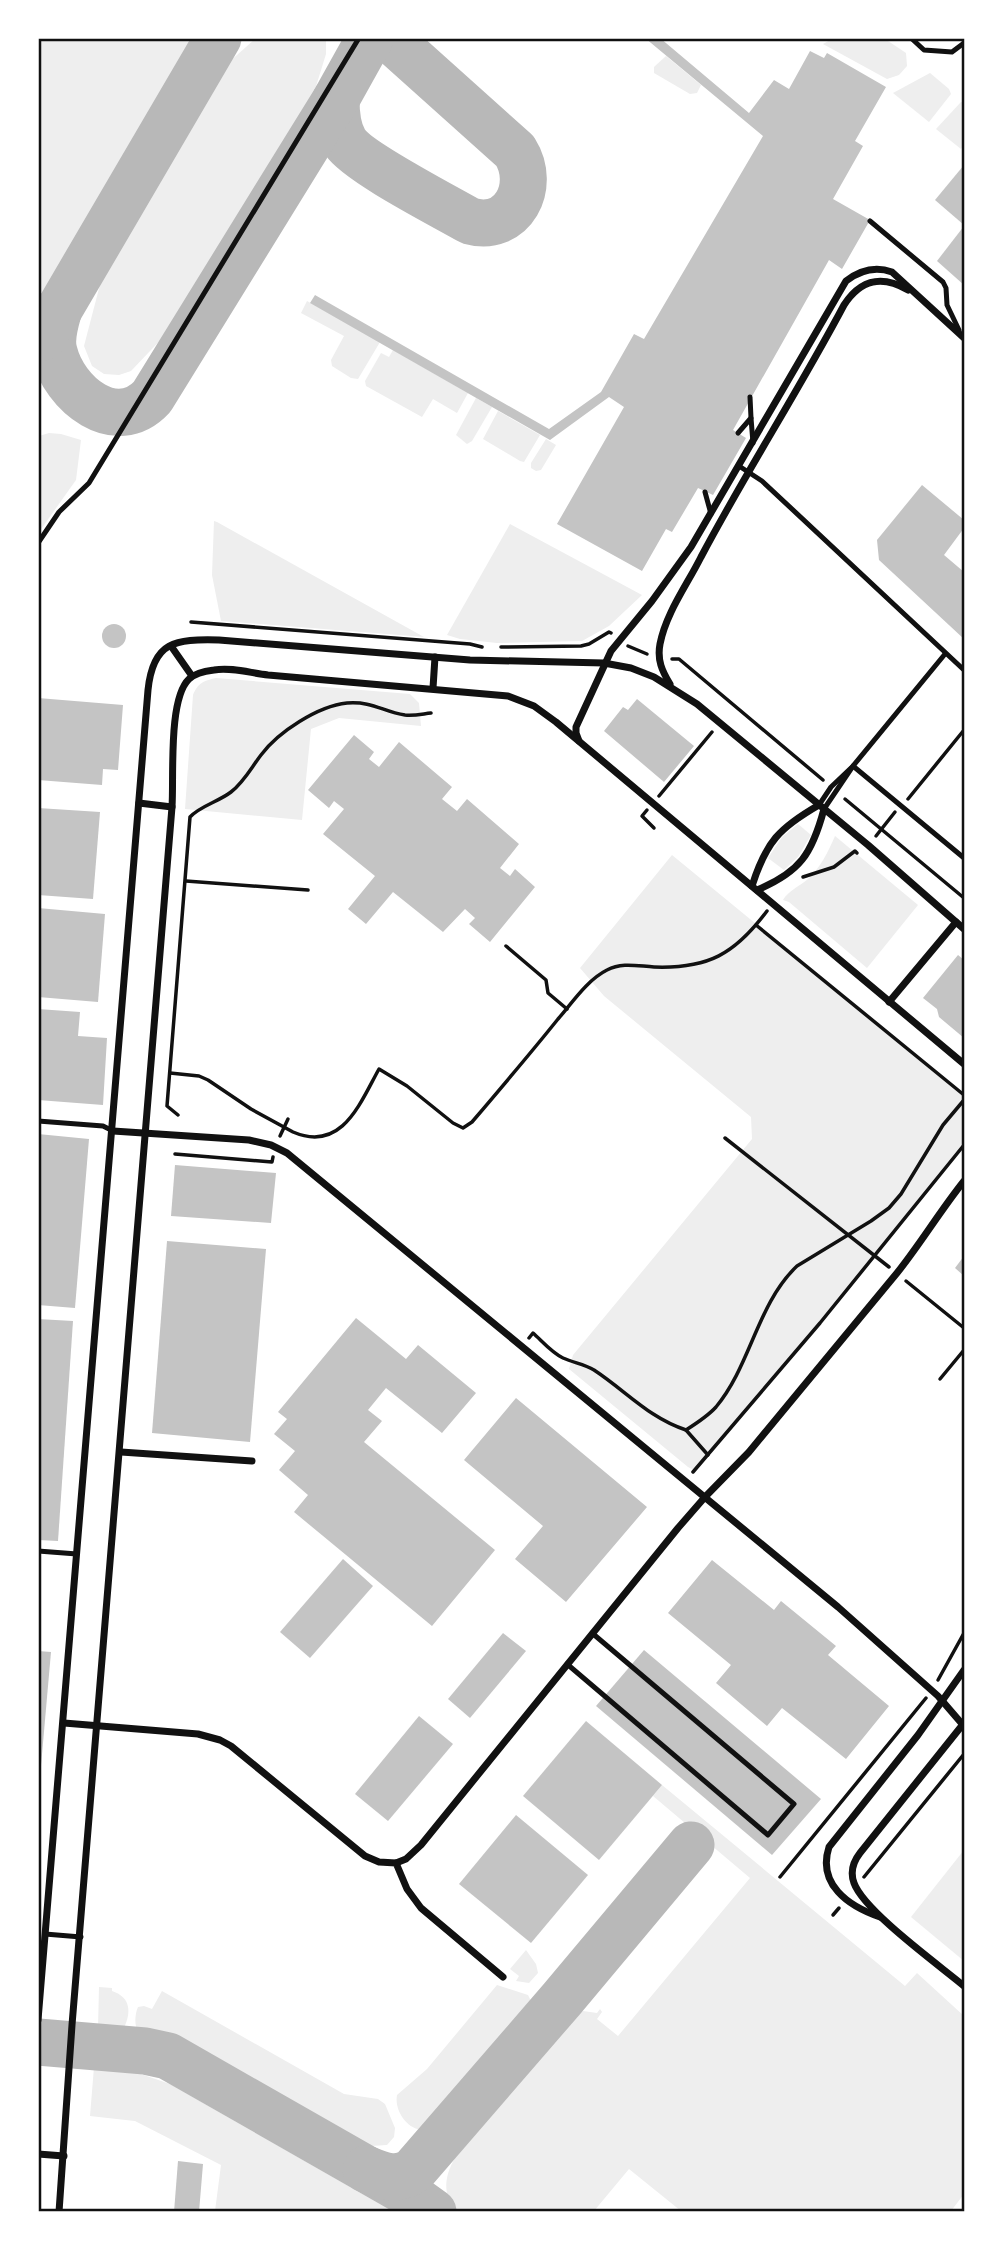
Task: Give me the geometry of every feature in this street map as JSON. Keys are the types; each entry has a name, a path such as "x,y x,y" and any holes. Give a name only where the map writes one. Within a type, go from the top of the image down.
{"street":[{"path":"580,742 576,727 604,663 619,640 673,574 711,514 846,281 864,271 882,269 899,277 963,337"},
{"path":"671,686 659,661 664,629 722,517 853,293 868,282 882,280 896,284 921,298"},
{"path":"38,2020 150,670 156,656 171,646 188,640 219,640 510,662 604,663 642,672 671,686 720,723 868,845 964,929"},
{"path":"171,646 192,676"},
{"path":"433,688 435,657"},
{"path":"59,2211 172,807 176,712 184,687 192,676 216,669 232,669 268,675 484,692 521,699 545,713 964,1064"},
{"path":"139,803 172,807"},
{"path":"755,888 763,855 773,838 792,820 822,807"},
{"path":"755,888 785,877 802,862 816,837 822,807"},
{"path":"889,1002 956,922"},
{"path":"113,1131 249,1140 282,1150 838,1607 944,1702 964,1724 857,1856 852,1872 856,1887 865,1900 964,1986"},
{"path":"64,1723 198,1734 220,1740 239,1752 365,1856 379,1862 396,1863 406,1859 421,1845 705,1497 742,1460 916,1250 940,1210 964,1181"},
{"path":"121,1452 253,1461"},
{"path":"884,1919 846,1900 834,1889 827,1877 825,1860 829,1847 944,1702 964,1670"},
{"path":"396,1863 407,1889 421,1908 503,1977"},
{"path":"38,2154 64,2156"}],"lane":[{"path":"38,543 59,512 89,483 359,38"},
{"path":"911,38 923,50 952,52 964,43"},
{"path":"870,221 943,282 947,305 963,337"},
{"path":"750,397 752,443"},
{"path":"738,433 751,418"},
{"path":"739,466 762,481 964,670"},
{"path":"705,492 711,514"},
{"path":"822,807 831,787 853,766 946,654"},
{"path":"853,766 964,858"},
{"path":"38,1121 103,1126 113,1131"},
{"path":"38,1552 78,1554"},
{"path":"567,1664 768,1835 794,1804 592,1633"},
{"path":"45,1934 81,1937"}],"path":[{"path":"178,1115 167,1106 190,817 194,812 223,798 242,783 279,735 318,712 344,704 371,704 403,715 431,713"},
{"path":"654,828 642,816 720,723"},
{"path":"798,880 834,867 855,851 860,855 964,730"},
{"path":"186,881 308,890"},
{"path":"170,1073 199,1076 208,1080 251,1109 293,1132 309,1136 331,1133 347,1124 379,1069 407,1086 463,1128 472,1122 590,983 608,969 623,964 678,966 708,962 735,947 772,904"},
{"path":"686,1430 712,1412 729,1389 772,1301 788,1275 797,1266 889,1208 901,1194 943,1125 964,1097 755,925"},
{"path":"506,946 546,980 548,993 567,1009"},
{"path":"724,1138 964,1328"},
{"path":"685,1481 820,1323 964,1145"},
{"path":"175,1154 272,1162"},
{"path":"522,1347 533,1334 561,1357 584,1364 595,1371 654,1416 686,1430 709,1455"},
{"path":"940,1380 964,1350"},
{"path":"780,1877 882,1755 932,1690 964,1633"},
{"path":"856,1887 964,1756"},
{"path":"833,1915 846,1900"}],"shaded area":[{"path":"38,39 202,39 39,326"},
{"path":"255,39 326,39 326,54 313,96 171,329 131,371 119,375 104,374 92,366 84,346 102,277 228,63"},
{"path":"832,39 885,39 906,53 907,66 899,75 887,79 823,44"},
{"path":"666,56 701,85 697,93 690,94 654,73 654,67"},
{"path":"930,73 949,89 951,94 929,122 893,93"},
{"path":"961,102 964,103 964,144 961,149 936,129"},
{"path":"307,301 380,342 358,379 351,378 332,366 331,360 344,336 301,313"},
{"path":"393,350 468,393 457,413 433,399 422,417 366,386 365,381 381,353 389,357"},
{"path":"476,398 492,407 472,441 467,444 456,435"},
{"path":"498,411 540,435 524,462 483,439"},
{"path":"49,433 81,440 76,480 39,532 39,436"},
{"path":"546,439 556,445 541,470 536,471 531,468 531,463"},
{"path":"214,521 424,637 221,621 212,575"},
{"path":"510,524 642,595 609,626 582,641 497,643 447,635"},
{"path":"216,678 410,694 419,703 421,726 339,718 311,729 302,820 185,809 193,695 202,683"},
{"path":"798,824 811,835 798,857 784,870 768,858 782,837"},
{"path":"835,836 918,905 867,968 789,902 783,900 817,869"},
{"path":"672,855 964,1095 964,1145 820,1323 694,1470 569,1369 573,1355 752,1139 751,1117 604,996 580,968"},
{"path":"662,1785 905,1986 917,1973 964,2016 964,2194 951,2211 681,2211 629,2169 594,2211 457,2212 452,2206 446,2186 455,2158 573,2017 583,2011 597,2013 600,2009 602,2012 597,2019 618,2036 750,1878 653,1796"},
{"path":"964,1850 964,1961 911,1917"},
{"path":"526,1950 536,1964 538,1973 529,1983 516,1981 519,1976 510,1969"},
{"path":"497,1985 528,1995 532,2003 425,2130 408,2124 400,2113 397,2095 427,2069"},
{"path":"99,1987 112,1988 112,1991 126,2001 128,2016 124,2028 98,2028"},
{"path":"162,1991 344,2094 378,2099 385,2104 395,2128 394,2137 387,2145 371,2146 345,2141 178,2044 138,2031 135,2019 138,2007 152,2009"},
{"path":"94,2067 132,2071 170,2084 392,2211 215,2211 221,2165 135,2121 90,2116"}],"building":[{"path":"645,38 660,38 749,113 774,80 789,89 810,51 824,58 827,53 886,87 855,141 863,146 833,199 870,220 842,269 829,260 733,430 746,438 713,495 698,488 672,532 666,529 642,571 557,524 624,407 609,397 550,440 310,303 315,295 549,429 601,392 634,334 644,339 763,136"},
{"path":"964,165 964,225 935,200"},
{"path":"964,226 964,285 937,261"},
{"path":"922,485 964,520 964,528 944,555 964,572 964,639 879,560 877,540"},
{"path":"109,624 119,624 126,631 126,641 119,648 109,648 102,641 102,631"},
{"path":"38,698 123,705 118,770 103,769 102,785 38,780"},
{"path":"637,699 694,746 664,782 604,731 623,707 628,710"},
{"path":"354,735 374,752 369,759 379,767 399,742 452,787 442,799 457,811 467,799 519,844 500,868 510,876 515,869 535,887 490,942 469,924 475,918 465,909 443,932 393,892 366,924 348,909 375,876 323,834 344,809 334,801 329,808 308,790"},
{"path":"38,808 100,812 93,899 38,895"},
{"path":"38,908 105,914 98,1002 38,997"},
{"path":"958,955 964,960 964,1038 939,1017 937,1009 923,998"},
{"path":"38,1009 80,1012 78,1036 107,1038 103,1105 38,1100"},
{"path":"38,1134 89,1139 75,1308 38,1305"},
{"path":"175,1165 276,1173 271,1223 171,1216"},
{"path":"167,1241 266,1249 250,1442 152,1433"},
{"path":"964,1256 964,1276 955,1268"},
{"path":"356,1318 406,1359 418,1345 476,1393 442,1433 386,1388 368,1410 382,1421 364,1442 495,1550 432,1626 294,1512 308,1495 279,1470 295,1451 274,1434 287,1419 278,1412"},
{"path":"38,1319 73,1321 58,1541 38,1540"},
{"path":"516,1398 647,1507 566,1602 515,1559 543,1526 464,1460"},
{"path":"343,1559 373,1586 310,1658 280,1632"},
{"path":"712,1560 774,1610 781,1601 836,1646 828,1655 889,1706 846,1759 782,1708 767,1726 716,1683 731,1665 668,1613"},
{"path":"503,1633 526,1651 470,1718 448,1699"},
{"path":"644,1650 821,1799 772,1855 596,1706"},
{"path":"38,1651 51,1652 40,1777 38,1777"},
{"path":"419,1716 453,1744 388,1821 355,1794"},
{"path":"586,1721 662,1785 599,1860 523,1796"},
{"path":"516,1815 588,1875 531,1943 459,1884"},
{"path":"178,2161 203,2164 199,2212 174,2212"}],"taxiway":[{"path":"43,337 218,38"},
{"path":"59,309 53,336 54,352 68,382 80,395 93,405 108,411 123,412 138,408 152,397 336,99 370,38"},
{"path":"336,99 338,121 345,142 366,161 403,183 470,221 485,223 498,220 517,204 522,192 523,178 515,151 389,38"},
{"path":"366,2169 384,2176 396,2177 414,2170 691,1845"},
{"path":"38,2042 145,2051 168,2056 401,2189 433,2212"}]}
